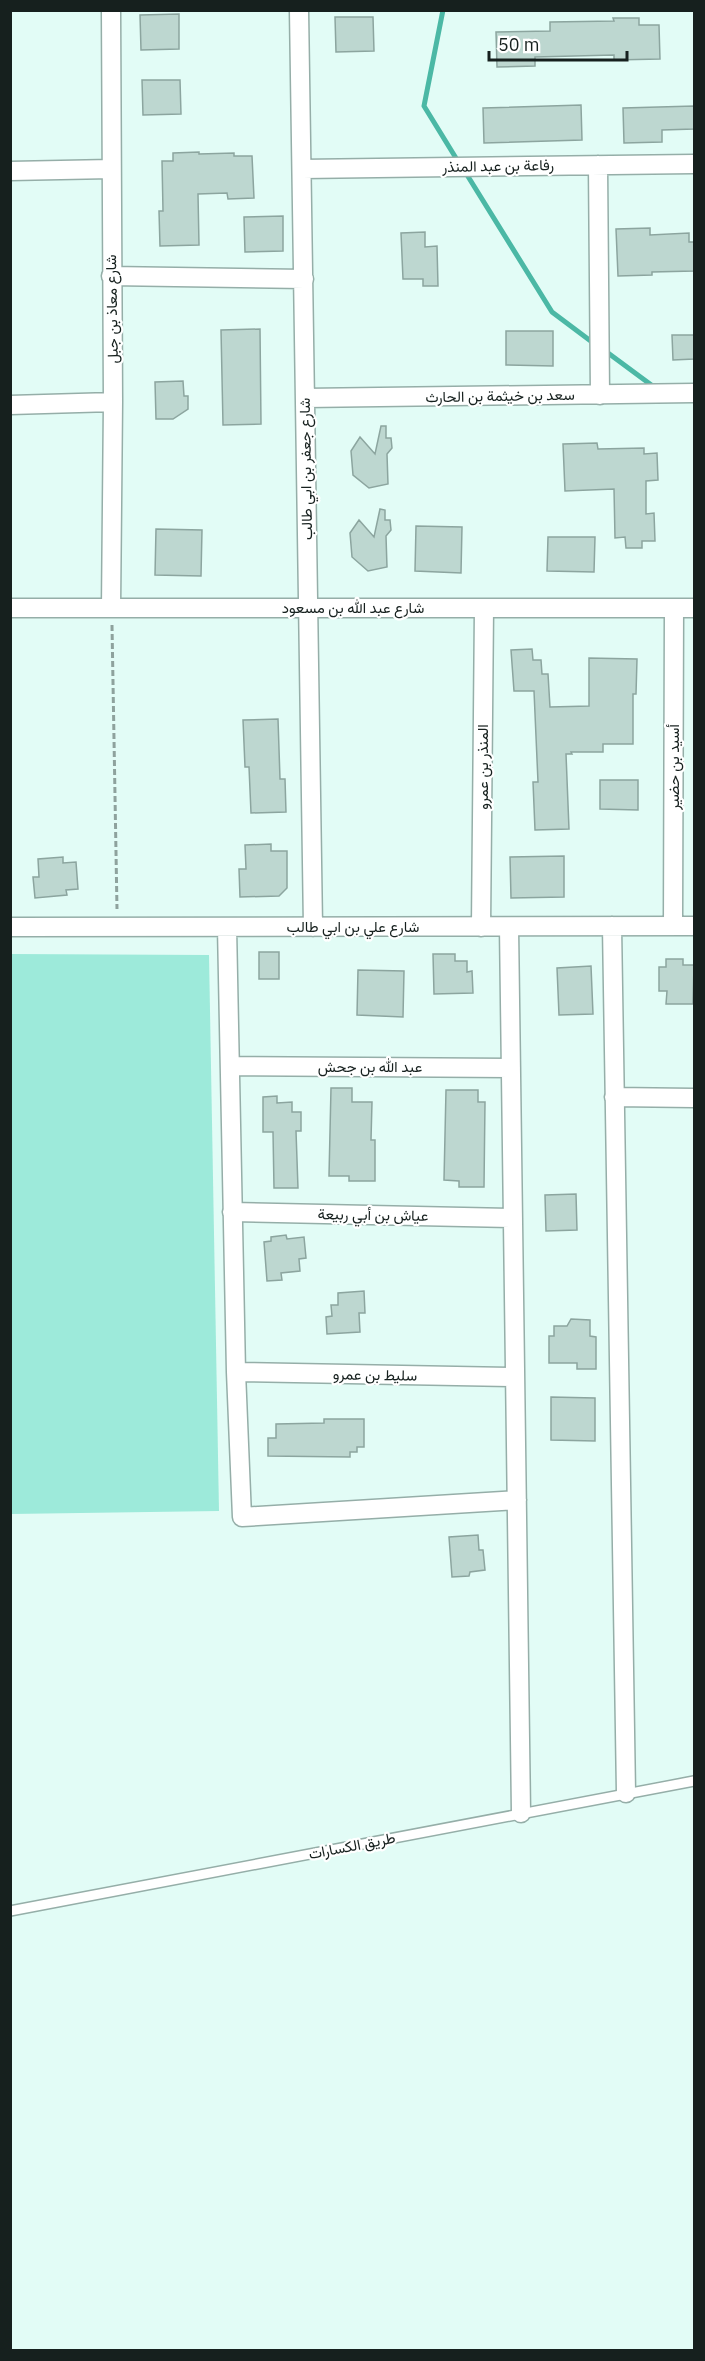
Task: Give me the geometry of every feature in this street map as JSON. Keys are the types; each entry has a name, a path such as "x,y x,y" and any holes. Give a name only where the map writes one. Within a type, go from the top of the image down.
{"street":[{"name":"شارع معاذ بن جبل","path":"111,10 113,402 111,608"},
{"name":"شارع جعفر بن ابي طالب","path":"299,10 313,927"},
{"name":"رفاعة بن عبد المنذر","path":"302,169 694,164"},
{"path":"598,165 600,395"},
{"path":"10,171 111,169"},
{"path":"111,276 303,279"},
{"name":"سعد بن خيثمة بن الحارث","path":"305,398 694,393"},
{"path":"10,405 113,402"},
{"name":"شارع عبد الله بن مسعود","path":"10,608 694,608"},
{"name":"المنذر بن عمرو","path":"481,927 484,608"},
{"name":"أسيد بن حضير","path":"673,926 674,608"},
{"path":"612,926 626,1793"},
{"name":"شارع علي بن ابي طالب","path":"10,927 694,926"},
{"path":"226,927 236,1372 242,1517 517,1500"},
{"path":"509,927 521,1813"},
{"name":"عبد الله بن جحش","path":"230,1066 511,1068"},
{"path":"614,1097 694,1098"},
{"name":"عياش بن أبي ربيعة","path":"232,1212 513,1218"},
{"name":"سليط بن عمرو","path":"236,1372 514,1377"}],"lane":[{"name":"طريق الكسارات","path":"10,1911 694,1781"}],"path":[{"path":"111,608 117,927"}],"green space":[{"path":"11,954 209,955 219,1511 11,1514"}],"building":[{"path":"179,14 179,49 141,50 140,15"},
{"path":"335,17 373,17 374,51 336,52"},
{"path":"613,18 639,18 639,25 659,25 660,59 614,60 614,55 535,57 535,66 497,67 496,32 550,31 550,22 614,21"},
{"path":"142,80 180,80 181,114 143,115"},
{"path":"581,105 582,140 484,143 483,108"},
{"path":"694,106 694,129 662,130 662,142 624,143 623,108"},
{"path":"199,152 199,154 234,153 234,156 252,156 254,198 228,199 227,193 198,194 199,245 160,246 159,211 163,211 162,161 173,161 173,153"},
{"path":"283,216 283,251 245,252 244,217"},
{"path":"650,228 650,235 689,233 689,242 694,242 694,271 618,276 616,229"},
{"path":"425,232 425,247 437,246 438,286 423,286 423,279 403,279 401,233"},
{"path":"260,329 261,424 223,425 221,330"},
{"path":"506,331 553,331 553,366 506,365"},
{"path":"672,335 694,335 694,359 673,360"},
{"path":"183,381 184,396 188,396 188,409 173,419 156,419 155,382"},
{"path":"381,426 386,426 386,438 391,438 392,448 387,454 388,484 369,488 353,475 351,451 360,437 375,454"},
{"path":"597,443 598,449 644,448 644,454 657,453 658,480 646,481 646,514 654,513 655,541 642,541 642,548 626,548 625,537 615,538 614,489 565,491 563,444"},
{"path":"380,509 385,510 385,520 390,520 391,530 386,536 387,567 368,571 352,557 350,533 359,520 374,537"},
{"path":"416,526 462,527 461,573 415,571"},
{"path":"156,529 202,530 201,576 155,575"},
{"path":"548,537 595,537 594,572 547,571"},
{"path":"532,649 533,660 541,660 542,674 548,674 550,707 589,706 589,658 637,659 636,694 633,694 633,744 603,744 603,752 566,754 569,829 535,830 533,782 538,782 534,691 514,691 511,650"},
{"path":"278,719 280,779 285,779 286,812 251,813 249,767 245,767 243,720"},
{"path":"600,780 638,780 638,810 600,809"},
{"path":"271,844 271,851 287,851 287,888 279,896 240,897 239,869 246,869 245,845"},
{"path":"564,856 564,897 511,898 510,857"},
{"path":"63,857 63,863 76,862 78,889 66,890 67,895 35,898 33,877 39,877 38,859"},
{"path":"259,952 279,952 279,979 259,979"},
{"path":"433,954 455,954 455,961 467,961 467,972 472,971 473,993 434,994"},
{"path":"666,959 683,959 683,965 694,965 693,1004 666,1004 667,991 659,991 659,967 666,967"},
{"path":"591,966 593,1014 559,1015 557,968"},
{"path":"358,970 404,971 403,1017 357,1015"},
{"path":"331,1088 352,1088 352,1102 372,1102 371,1140 375,1140 375,1181 349,1181 349,1176 329,1176"},
{"path":"446,1090 478,1090 478,1102 485,1102 484,1187 459,1187 459,1181 444,1180"},
{"path":"277,1096 277,1103 292,1102 292,1112 301,1112 301,1131 296,1131 298,1188 274,1188 273,1132 263,1132 263,1097"},
{"path":"576,1194 577,1230 546,1231 545,1195"},
{"path":"286,1235 287,1239 304,1237 306,1258 299,1259 300,1271 281,1273 282,1280 267,1281 264,1242 271,1241 271,1237"},
{"path":"364,1291 365,1313 359,1313 360,1332 327,1334 326,1317 332,1316 331,1305 338,1305 338,1293"},
{"path":"571,1319 590,1320 590,1336 596,1337 596,1369 577,1369 577,1363 549,1363 549,1336 554,1336 554,1326 567,1326"},
{"path":"551,1397 595,1398 595,1441 551,1440"},
{"path":"324,1419 364,1419 364,1447 357,1447 357,1452 350,1452 350,1457 268,1456 268,1438 276,1438 276,1424 324,1423"},
{"path":"478,1535 479,1550 483,1550 485,1570 470,1572 469,1576 452,1577 449,1537"}],"waterway":[{"path":"443,10 424,106 459,163"},
{"path":"464,170 552,312 596,345"},
{"path":"604,350 654,387"}]}
